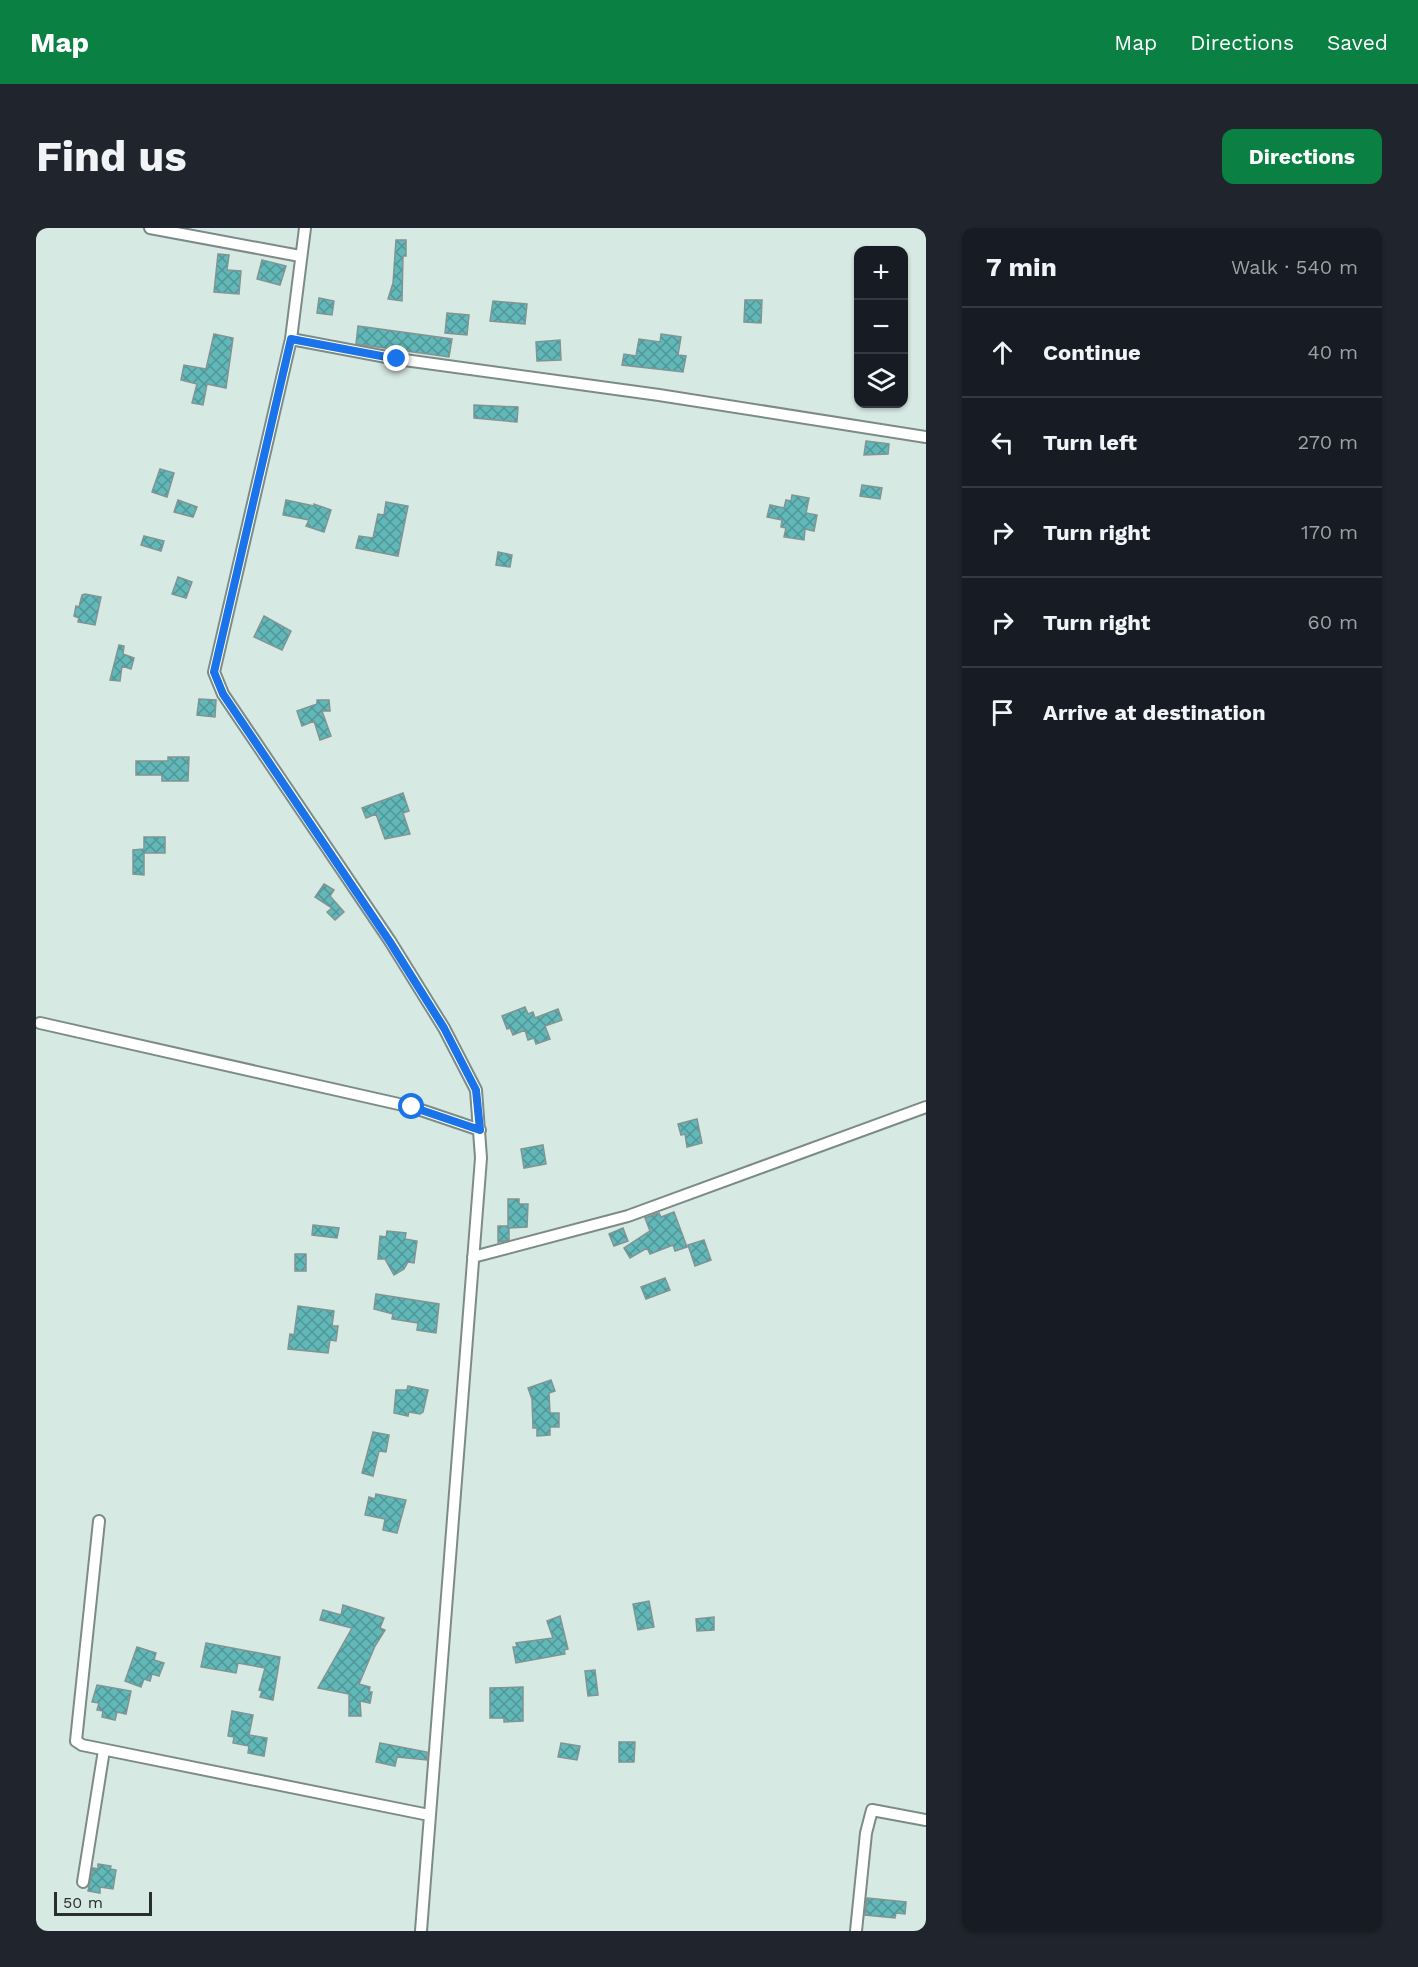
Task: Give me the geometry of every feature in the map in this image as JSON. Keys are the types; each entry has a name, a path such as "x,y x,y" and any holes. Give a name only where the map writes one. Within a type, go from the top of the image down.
{"street":[{"path":"150,228 300,256"},
{"path":"305,228 291,339 214,672 223,694 390,942 444,1028 476,1090 480,1130 473,1257 421,1931"},
{"path":"291,339 397,359 659,395 926,437"},
{"path":"40,1023 412,1107 480,1130"},
{"path":"473,1257 628,1216 926,1107"},
{"path":"99,1521 76,1741 82,1745 104,1750 429,1815"},
{"path":"83,1882 104,1750"},
{"path":"856,1931 866,1833 872,1809 926,1820"}],"building":[{"path":"396,240 406,240 406,256 403,256 402,301 388,299 393,283"},
{"path":"218,254 229,255 227,270 241,271 239,294 214,292"},
{"path":"262,260 286,266 280,285 257,279"},
{"path":"319,298 334,301 332,315 317,313"},
{"path":"745,300 762,300 761,323 744,322"},
{"path":"493,301 527,304 525,324 490,321"},
{"path":"447,313 469,315 467,335 445,333"},
{"path":"358,326 452,339 449,357 356,344"},
{"path":"214,334 233,338 226,388 207,384 203,405 192,403 197,384 181,380 184,365 206,369"},
{"path":"661,334 681,337 678,355 686,356 683,372 622,365 624,354 636,356 639,339 660,342"},
{"path":"560,340 561,360 537,361 536,342"},
{"path":"474,405 518,407 517,422 474,418"},
{"path":"866,441 889,444 888,454 864,455"},
{"path":"160,469 174,473 167,497 152,492"},
{"path":"862,485 882,488 880,499 860,496"},
{"path":"792,495 809,498 806,513 817,515 814,531 805,529 804,540 784,537 786,528 781,527 782,520 767,517 770,505 784,508 786,500 791,501"},
{"path":"178,500 197,507 193,517 174,512"},
{"path":"286,500 314,506 314,504 331,510 324,532 306,526 309,520 283,515"},
{"path":"386,502 408,506 398,556 356,548 359,536 373,538 378,514 384,515"},
{"path":"144,536 164,541 161,551 141,545"},
{"path":"498,552 512,555 510,567 496,565"},
{"path":"178,577 192,582 186,598 172,594"},
{"path":"82,595 101,597 95,625 78,622 79,618 74,616 76,606 79,607"},
{"path":"264,616 291,631 282,650 254,637"},
{"path":"119,645 124,646 123,654 134,658 131,669 122,666 120,681 110,680"},
{"path":"199,699 216,700 215,717 197,715"},
{"path":"317,700 329,700 330,711 322,711 331,736 320,740 314,721 302,726 297,711 317,704"},
{"path":"168,757 189,757 188,781 162,781 162,775 136,775 136,761 168,761"},
{"path":"403,793 409,811 403,813 410,834 385,839 376,814 366,818 362,808"},
{"path":"144,837 165,837 165,853 144,853 144,875 133,874 133,850 144,849"},
{"path":"324,884 334,890 330,896 344,912 335,920 327,912 332,908 315,897"},
{"path":"525,1007 528,1014 533,1012 535,1018 558,1009 562,1020 545,1026 550,1039 536,1044 534,1038 528,1040 525,1030 513,1035 510,1028 507,1029 502,1016"},
{"path":"697,1119 702,1143 687,1147 685,1134 681,1135 678,1124"},
{"path":"543,1145 546,1164 524,1168 521,1149"},
{"path":"508,1199 519,1199 519,1204 528,1204 527,1227 509,1228 509,1240 498,1242 498,1226 508,1226"},
{"path":"674,1212 687,1247 675,1251 673,1245 650,1254 647,1248 630,1258 624,1248 650,1231 645,1218 659,1213 661,1217"},
{"path":"313,1225 339,1228 337,1238 312,1235"},
{"path":"623,1228 628,1241 614,1246 609,1234"},
{"path":"387,1231 406,1233 405,1239 417,1241 414,1263 408,1262 404,1269 394,1275 385,1259 378,1259 380,1236 386,1237"},
{"path":"704,1240 711,1260 695,1266 688,1245"},
{"path":"295,1254 306,1254 306,1271 295,1271"},
{"path":"665,1278 670,1290 646,1299 641,1287"},
{"path":"376,1294 439,1304 436,1333 417,1330 418,1323 392,1319 393,1314 374,1309"},
{"path":"298,1306 334,1311 332,1326 338,1326 336,1341 330,1340 328,1353 288,1349 290,1334 294,1335"},
{"path":"551,1380 555,1391 549,1393 550,1413 559,1413 559,1427 550,1427 550,1435 537,1436 537,1428 533,1428 532,1399 528,1388"},
{"path":"408,1386 428,1390 423,1412 420,1414 409,1412 408,1416 394,1413 396,1390 407,1390"},
{"path":"373,1432 389,1435 386,1452 379,1451 373,1476 362,1473"},
{"path":"376,1494 406,1500 397,1533 383,1530 385,1519 365,1515 369,1497 375,1499"},
{"path":"649,1601 654,1627 638,1630 633,1604"},
{"path":"343,1605 384,1618 380,1628 385,1630 375,1646 359,1684 370,1687 369,1692 372,1692 370,1703 360,1701 361,1716 349,1716 349,1694 318,1688 352,1628 320,1620 323,1610 341,1615"},
{"path":"560,1616 568,1649 564,1650 565,1654 516,1663 513,1647 517,1647 516,1643 553,1638 547,1621"},
{"path":"714,1617 714,1630 697,1631 696,1619"},
{"path":"206,1643 280,1657 273,1700 260,1697 262,1691 259,1690 265,1668 238,1663 236,1673 201,1667"},
{"path":"137,1647 156,1653 154,1660 164,1663 159,1676 152,1674 150,1681 144,1679 141,1687 125,1681"},
{"path":"595,1670 598,1695 588,1696 585,1671"},
{"path":"97,1685 131,1691 126,1714 117,1712 115,1720 102,1717 103,1711 97,1710 99,1703 92,1702"},
{"path":"523,1687 523,1721 504,1722 504,1718 490,1718 490,1688"},
{"path":"232,1711 253,1715 249,1735 267,1738 264,1756 248,1753 249,1746 233,1743 234,1737 228,1736"},
{"path":"619,1742 635,1742 634,1762 619,1762"},
{"path":"380,1743 427,1752 427,1760 397,1757 395,1766 376,1762"},
{"path":"561,1743 580,1746 577,1760 558,1757"},
{"path":"98,1864 111,1866 110,1869 116,1870 113,1889 100,1887 100,1893 88,1891 93,1868 98,1869"},
{"path":"867,1898 906,1902 905,1914 896,1913 895,1918 865,1915"}],"route":[{"path":"397,359 291,339 214,664 214,672 223,694 390,942 444,1028 476,1090 480,1130 412,1107"}]}
